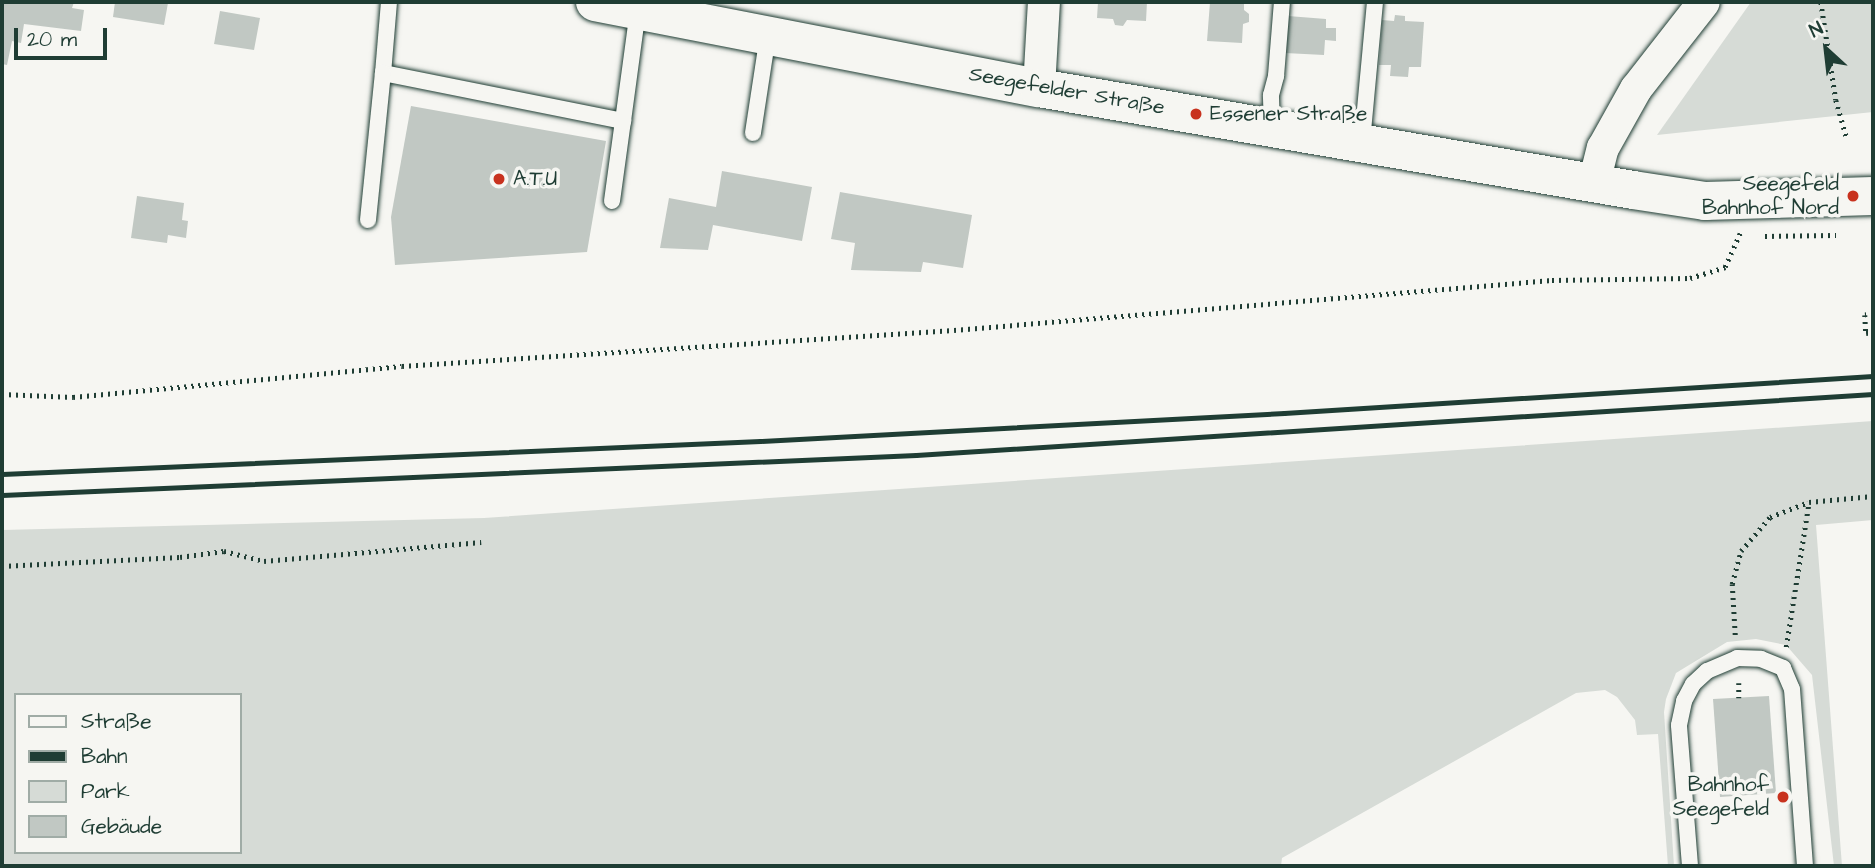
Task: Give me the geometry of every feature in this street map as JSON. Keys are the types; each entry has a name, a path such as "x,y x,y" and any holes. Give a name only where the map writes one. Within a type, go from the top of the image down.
{"street":[{"name":"Seegefelder Straße","path":"595,2 1039,88 1705,201 1873,196"},
{"path":"1039,88 1044,2"},
{"path":"1594,183 1602,148 1636,89 1704,2"}],"lane":[{"path":"368,220 389,2"},
{"path":"1272,127 1271,95 1276,76 1282,2"},
{"path":"1362,142 1375,2"},
{"path":"612,201 638,10"},
{"path":"753,133 768,35"},
{"path":"383,73 623,121"},
{"path":"1690,866 1679,725 1681,713 1693,684 1707,670 1737,658 1761,659 1783,668 1792,689 1805,866"}],"path":[{"path":"1821,2 1836,100 1847,139"},
{"path":"2,394 73,397 402,366 954,330 1552,280 1690,278 1725,267 1740,232"},
{"path":"1873,314 1865,314 1866,333 1873,332"},
{"path":"1737,658 1732,584 1741,551 1770,517 1809,502 1873,496"},
{"path":"1783,668 1809,502"},
{"path":"2,566 180,557 224,551 264,561 481,542"}],"green space":[{"path":"1751,2 1873,2 1873,112 1657,135"},
{"path":"1873,421 1873,520 1816,525 1842,866 1834,866 1812,675 1786,645 1756,639 1727,642 1676,673 1666,699 1664,712 1674,866 1668,866 1658,734 1637,735 1635,720 1617,697 1605,690 1576,693 1282,858 1281,866 2,866 2,530 484,518"}],"building":[{"path":"2,2 74,2 72,8 84,10 81,31 24,24 21,43 12,41 7,65 2,64"},
{"path":"115,2 168,3 164,25 113,17"},
{"path":"1098,2 1147,2 1146,21 1127,20 1123,26 1115,25 1113,19 1097,18"},
{"path":"1210,2 1244,2 1249,22 1243,24 1242,43 1207,41"},
{"path":"220,11 260,18 254,50 214,44"},
{"path":"1395,15 1405,16 1405,21 1424,22 1421,67 1409,67 1408,77 1390,76 1391,65 1379,65 1382,20 1394,21"},
{"path":"1288,16 1326,19 1326,28 1336,28 1336,41 1325,40 1324,55 1285,53"},
{"name":"A.T.U","path":"411,106 606,141 587,252 395,265 391,217"},
{"path":"722,171 812,187 802,241 713,225 708,250 660,248 669,198 716,207"},
{"path":"840,192 972,215 963,268 923,262 921,272 851,270 855,243 831,239"},
{"path":"137,196 184,203 182,220 188,221 186,238 168,235 167,243 131,238"},
{"path":"1769,696 1776,793 1720,797 1713,699"}],"railway":[{"path":"2,474 760,441 1284,413 1873,376"},
{"path":"2,495 916,455 1873,394"}],"place":[{"name":"Essener Straße","path":"1196,114"},
{"name":"A.T.U","path":"499,179"},
{"name":"Seegefeld Bahnhof Nord","path":"1853,196"},
{"name":"Bahnhof Seegefeld","path":"1783,797"}]}
